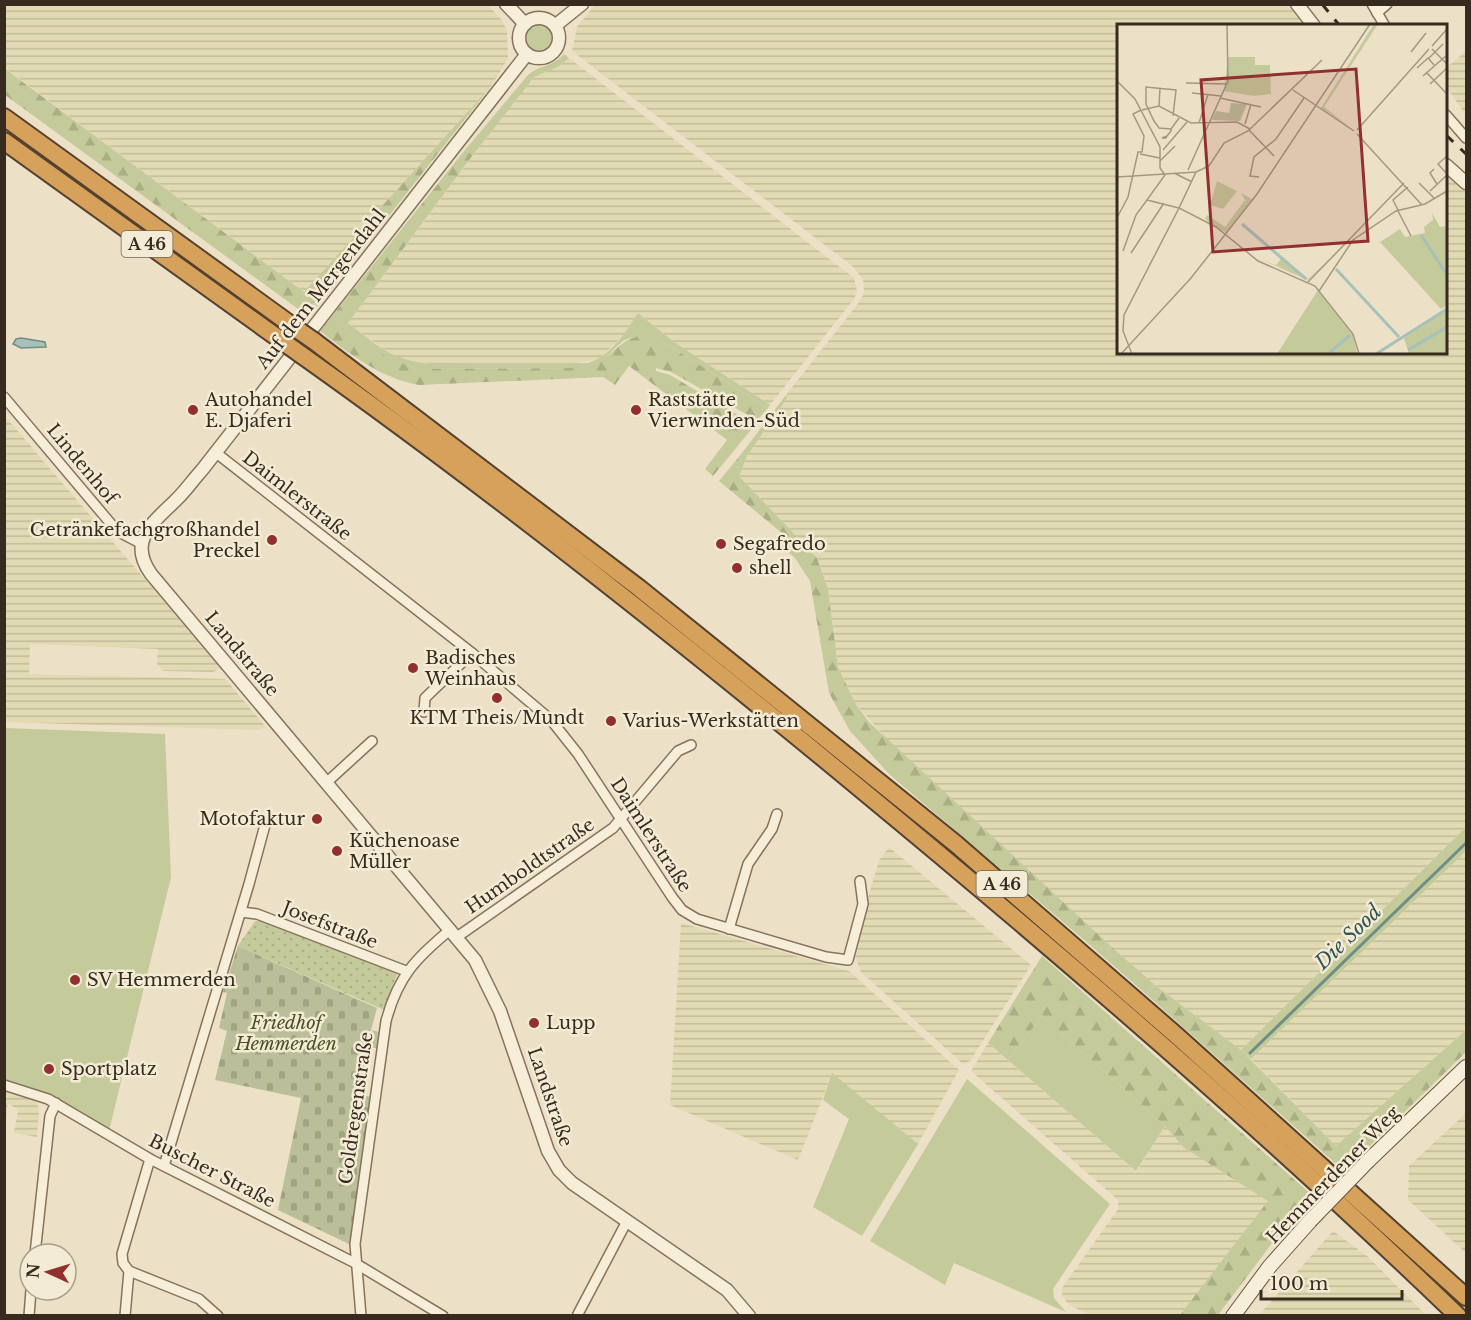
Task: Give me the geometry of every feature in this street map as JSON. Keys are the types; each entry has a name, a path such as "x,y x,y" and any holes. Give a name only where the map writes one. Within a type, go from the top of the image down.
{"highway":[{"name":"A 46","path":"4,117 307,336 639,588 956,844 1194,1052 1467,1297"},
{"name":"A 46","path":"4,141 296,351 629,602 954,866 1165,1049 1458,1316"}],"main road":[{"name":"Hemmerdener Weg","path":"1233,1316 1270,1266 1310,1221 1368,1161 1467,1066"}],"street":[{"path":"506,4 525,24"},
{"path":"556,25 582,4"},
{"path":"1297,4 1312,24"},
{"path":"1371,4 1384,24"},
{"path":"1377,13 1387,4"},
{"path":"540,17 556,25 560,38 555,50 539,58 527,54 522,49 519,36 525,24 540,17"},
{"name":"Auf dem Mergendahl","path":"142,544 150,526 180,496 527,54"},
{"path":"1447,116 1467,138"},
{"path":"1447,166 1467,183"},
{"name":"Lindenhof","path":"4,398 119,533 142,544"},
{"name":"Daimlerstraße","path":"215,452 535,705 558,728 578,754 679,907 692,917 832,958 848,960 863,904 860,881"},
{"name":"Landstraße","path":"142,544 143,560 151,574 475,960 492,991 555,1164 572,1183 727,1290 749,1316"},
{"path":"424,712 425,698 472,653"},
{"path":"326,783 372,741"},
{"name":"Humboldtstraße","path":"454,933 621,820 678,752 691,746"},
{"path":"729,929 750,858 772,829 777,814"},
{"path":"164,1166 265,825"},
{"name":"Josefstraße","path":"241,912 257,914 406,971"},
{"name":"Goldregenstraße","path":"361,1316 355,1263 356,1233 382,1042 391,1004 406,971 419,956 454,933"},
{"name":"Buscher Straße","path":"4,1085 31,1091 56,1103 150,1159 355,1263 443,1316"},
{"path":"36,1242 50,1116 56,1103"},
{"path":"150,1159 122,1254 123,1263 129,1271 199,1299 218,1316"},
{"path":"578,1314 627,1221"},
{"path":"125,1316 129,1271"}],"shaded area":[{"path":"4,5 488,5 507,30 508,58 492,85 304,292 5,68"},
{"path":"595,5 1288,5 1305,24 1117,24 1117,354 1447,354 1447,175 1466,192 1466,827 1241,1050 1146,978 891,744 855,703 838,667 828,589 817,558 739,476 747,456 787,398 786,395 860,301 864,293 863,279 852,266 572,51 577,27"},
{"path":"1466,51 1466,115 1447,88 1447,67"},
{"path":"569,58 854,278 857,291 854,299 770,405 674,342 638,313 625,334 599,359 576,363 430,364 409,361 394,357 348,323 519,94 534,77 558,67"},
{"path":"4,415 221,668 213,672 163,671 157,664 158,649 30,644 29,674 225,679 266,727 259,730 5,722"},
{"path":"889,847 1031,965 970,1061 963,1064 861,972 853,950 879,860"},
{"path":"1466,851 1466,1030 1336,1146 1251,1059"},
{"path":"681,923 849,971 959,1070 918,1144 832,1074 798,1160 670,1105"},
{"path":"988,1043 1136,1171 1135,1174 1165,1126 1183,1147 1269,1201 1180,1315 1090,1315 1069,1305 1062,1296 1062,1288 1118,1209 1118,1200 971,1071"},
{"path":"5,1091 29,1094 37,1102 39,1111 37,1137 14,1133 18,1110 8,1103 5,1128"},
{"path":"1466,1113 1466,1253 1408,1200 1409,1166"},
{"path":"1333,1231 1367,1256 1426,1315 1259,1315"}],"green space":[{"path":"538,23 548,27 552,37 548,47 538,51 528,47 524,37 528,27"},
{"path":"564,54 569,58 558,67 534,77 473,155 465,150 528,75"},
{"path":"4,68 304,292 492,85 309,317 5,95"},
{"path":"506,91 507,92 332,312"},
{"path":"465,150 473,155 348,323 345,331 364,346 416,369 583,368 603,359 631,339 652,335 768,408 759,418 753,418 671,372 656,368 656,371 670,375 755,425 713,476 705,469 727,440 629,366 615,385 603,377 419,385 378,371 320,331"},
{"path":"638,313 674,342 770,405 768,408 652,335 626,339 602,361 583,368 416,369 363,346 345,331 348,323 394,355 430,364 588,363 611,349 623,336"},
{"path":"786,395 787,398 747,456 742,453"},
{"path":"742,453 747,456 739,476 817,558 828,589 838,667 855,703 869,722 1115,950 1090,945 890,775 850,731 829,693 810,581 795,558 777,542 783,534 719,481"},
{"name":"SV Hemmerden","path":"5,728 165,734 171,877 109,1131 5,1082"},
{"path":"1466,827 1466,851 1251,1059 1241,1050"},
{"path":"255,921 267,921 398,972 384,1010 238,946"},
{"path":"1090,945 1115,950 1155,985 1146,994"},
{"name":"Friedhof Hemmerden","path":"238,946 377,1008 371,1030 379,1032 377,1048 369,1048 362,1095 371,1097 351,1245 278,1210 301,1098 215,1080 227,1031 219,1028 227,993 223,992"},
{"path":"1042,956 1314,1197 1273,1242 1218,1315 1180,1315 1268,1201 1183,1147 1165,1126 1042,1016 1008,1060 988,1043"},
{"path":"1155,985 1241,1050 1336,1146 1466,1030 1466,1052 1344,1171 1146,994"},
{"path":"1042,1016 1165,1126 1136,1171 1008,1060"},
{"path":"832,1073 918,1144 862,1236 813,1207 849,1119 823,1100"},
{"path":"967,1079 1110,1204 1053,1289 1054,1298 1066,1312 954,1263 945,1285 870,1241"}],"water":[{"path":"16,339 45,342 46,347 21,348 13,344"}],"waterway":[{"name":"Die Sood","path":"1250,1053 1466,843"}],"railway":[{"path":"1322,4 1338,24"},
{"path":"1447,136 1466,154"}],"place":[{"name":"Autohandel E. Djaferi","path":"193,410"},
{"name":"Raststätte Vierwinden-Süd","path":"636,410"},
{"name":"Getränkefachgroßhandel Preckel","path":"272,540"},
{"name":"Segafredo","path":"721,544"},
{"name":"shell","path":"737,568"},
{"name":"Badisches Weinhaus","path":"413,668"},
{"name":"KTM Theis/Mundt","path":"497,698"},
{"name":"Varius-Werkstätten","path":"611,721"},
{"name":"Motofaktur","path":"317,819"},
{"name":"Küchenoase Müller","path":"337,851"},
{"name":"SV Hemmerden","path":"75,980"},
{"name":"Lupp","path":"534,1023"},
{"name":"Sportplatz","path":"49,1069"}]}
